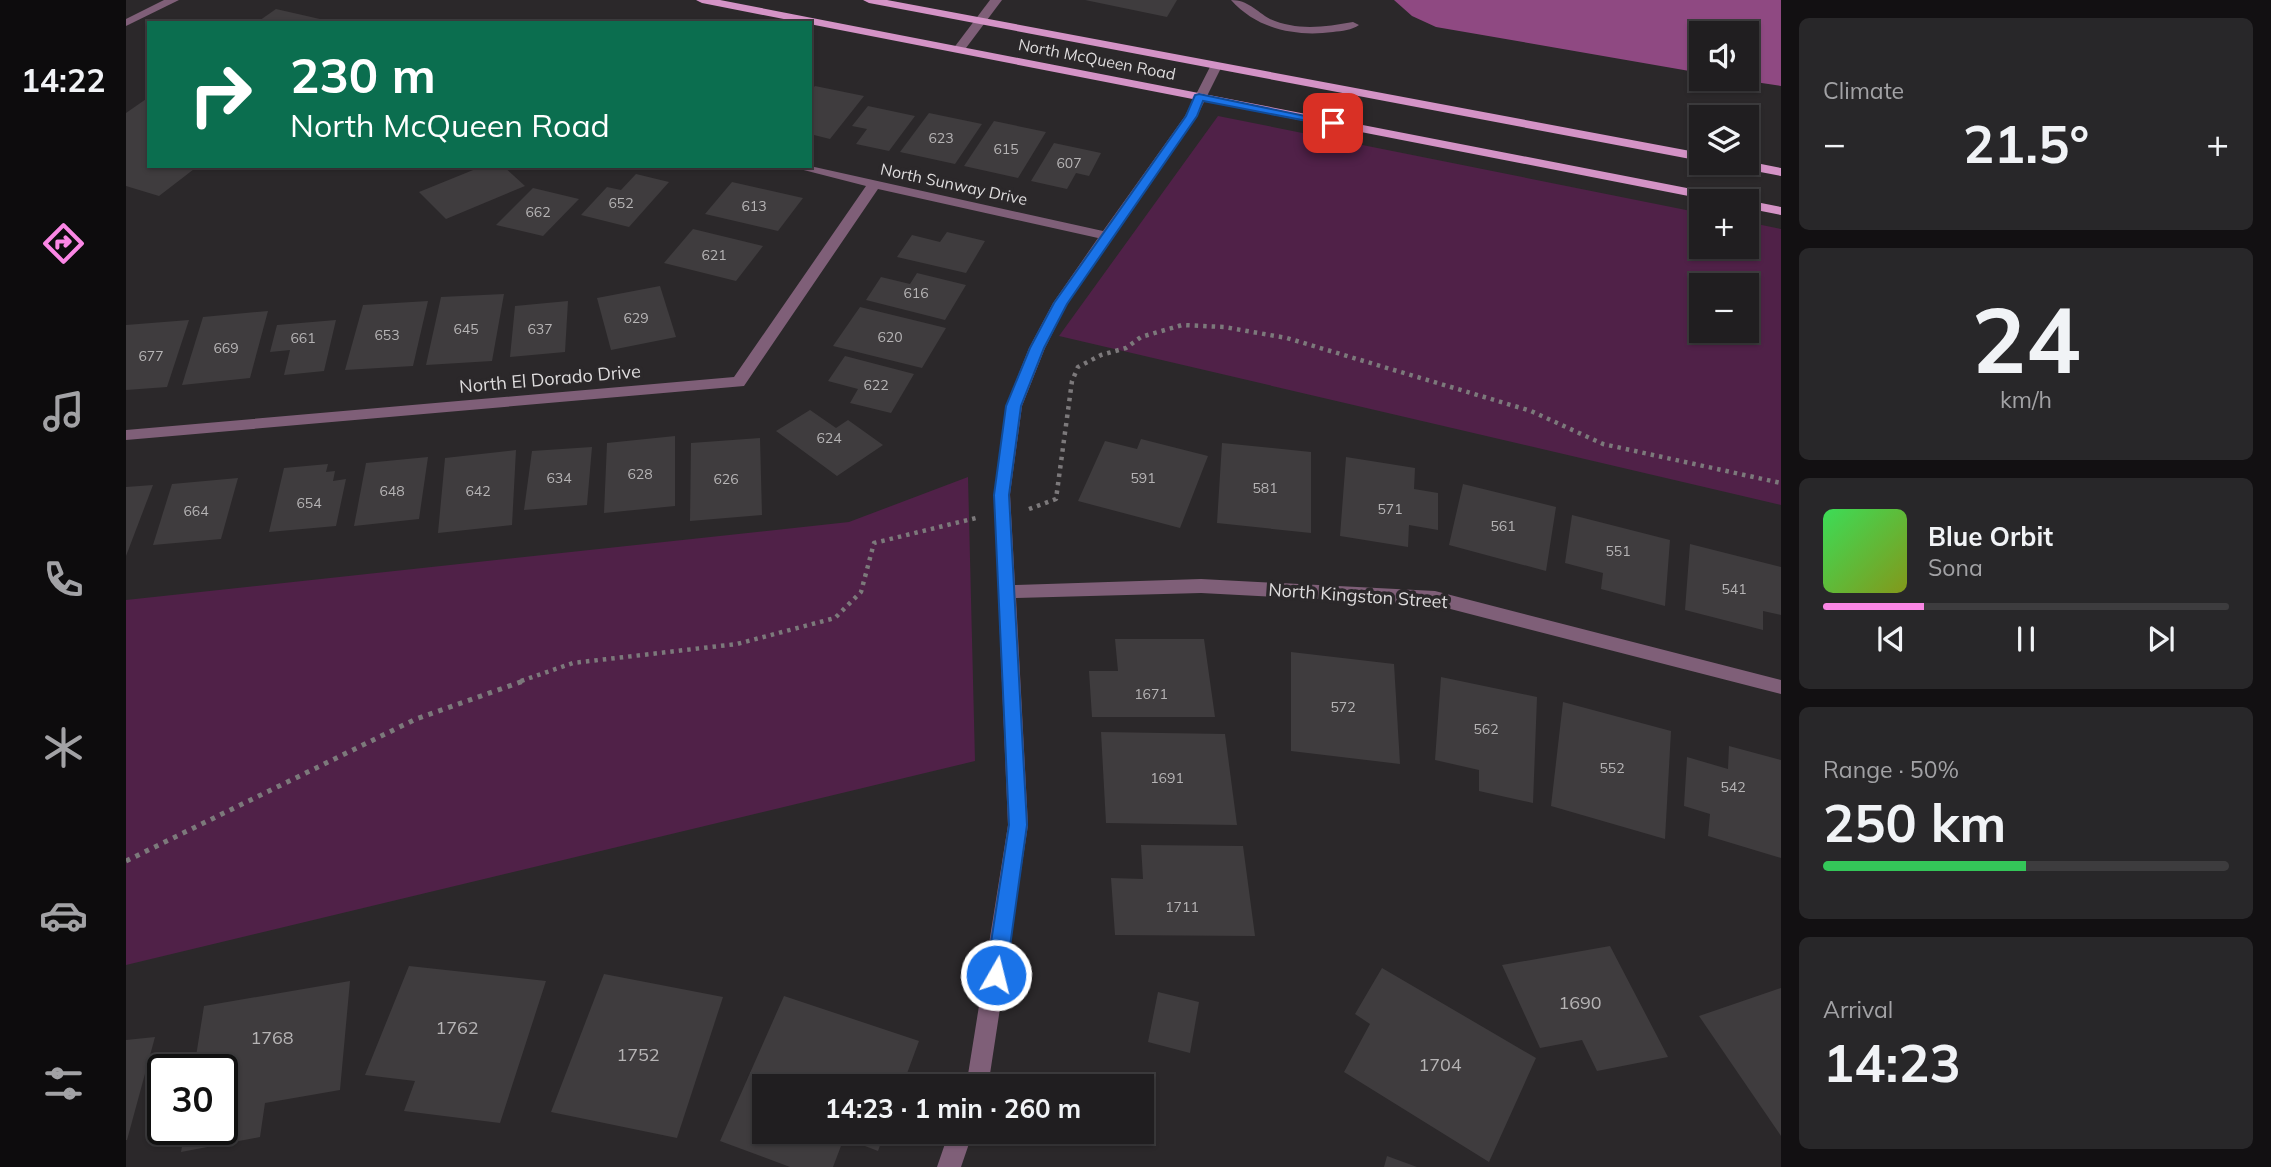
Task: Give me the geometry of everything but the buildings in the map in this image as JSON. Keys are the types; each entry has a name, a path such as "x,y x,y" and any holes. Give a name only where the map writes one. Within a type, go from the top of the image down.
{"main road":[{"name":"North McQueen Road","path":"702,0 1689,192"},
{"name":"North McQueen Road","path":"869,0 1689,154"},
{"path":"1759,168 1781,172"},
{"path":"1759,207 1781,211"}],"street":[{"path":"126,23 173,0"},
{"path":"959,49 996,0"},
{"path":"1237,0 1252,15 1286,29 1316,33 1353,25"},
{"path":"979,1074 1018,825 1002,512 1014,406 1037,348 1060,303 1191,116 1216,66"},
{"name":"North Sunway Drive","path":"803,168 1107,236"},
{"name":"North El Dorado Drive","path":"126,435 739,382 874,184"},
{"name":"North Kingston Street","path":"1008,592 1201,586 1435,598 1781,687"},
{"path":"949,1167 957,1144"}],"path":[{"path":"126,861 416,719 573,663 737,645 835,618 861,592 874,543 1002,512 1038,508 1056,499 1072,381 1078,368 1101,355 1126,348 1141,337 1182,325 1224,327 1287,338 1531,411 1604,444 1781,483"}],"shaded area":[{"path":"1394,0 1781,0 1781,86 1759,83 1759,21 1689,21 1689,71 1436,27 1412,16"},
{"path":"1218,116 1689,211 1689,259 1759,259 1759,224 1781,229 1781,505 1059,336"},
{"path":"968,477 975,761 126,965 126,600 849,522"}],"route":[{"path":"996,975 1018,825 1002,495 1014,406 1037,348 1060,303 1168,151 1191,116 1199,97 1333,123"}]}
